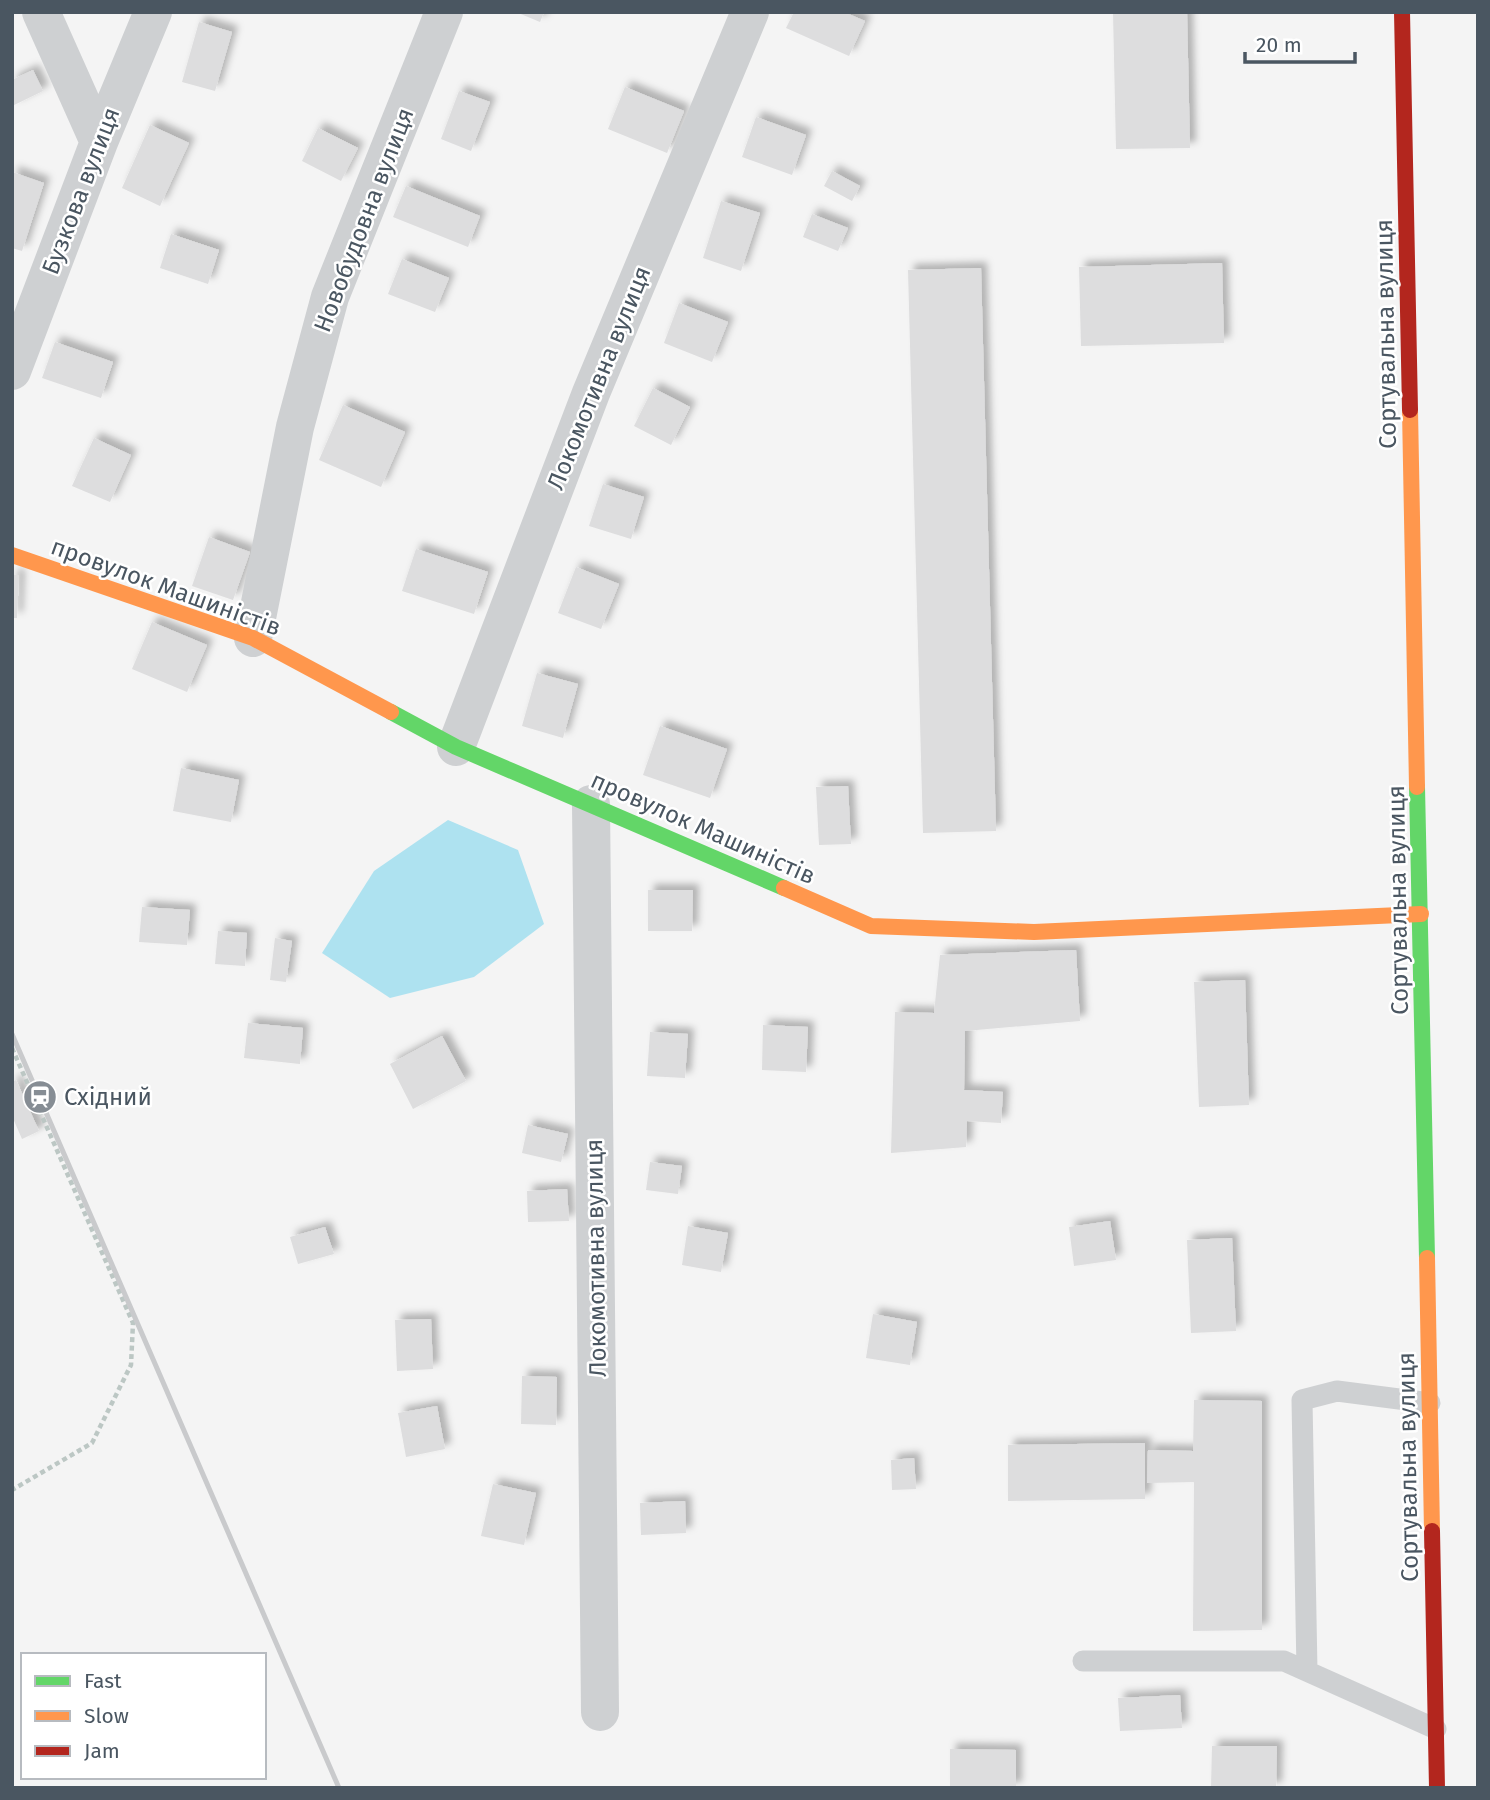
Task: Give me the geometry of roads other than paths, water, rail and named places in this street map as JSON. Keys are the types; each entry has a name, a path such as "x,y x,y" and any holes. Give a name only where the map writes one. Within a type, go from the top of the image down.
{"street":[{"path":"41,12 99,142"},
{"name":"Бузкова вулиця","path":"12,371 99,142 153,12"},
{"name":"Новобудовна вулиця","path":"253,638 295,426 331,297 444,12"},
{"name":"Локомотивна вулиця","path":"456,747 591,393 750,12"},
{"name":"Сортувальна вулиця","path":"1402,12 1437,1788"},
{"name":"провулок Машиністів","path":"12,555 253,638 456,747 871,926 1034,932 1421,914"},
{"name":"Локомотивна вулиця","path":"591,804 600,1712"}],"lane":[{"path":"1307,1671 1302,1399 1337,1391 1430,1404"},
{"path":"1083,1661 1284,1661 1436,1729"}],"water":[{"path":"448,820 518,850 544,924 474,977 390,998 322,953 374,871"}],"railway":[{"path":"12,1034 339,1788"}],"place":[{"name":"Східний","path":"40,1097"}]}
